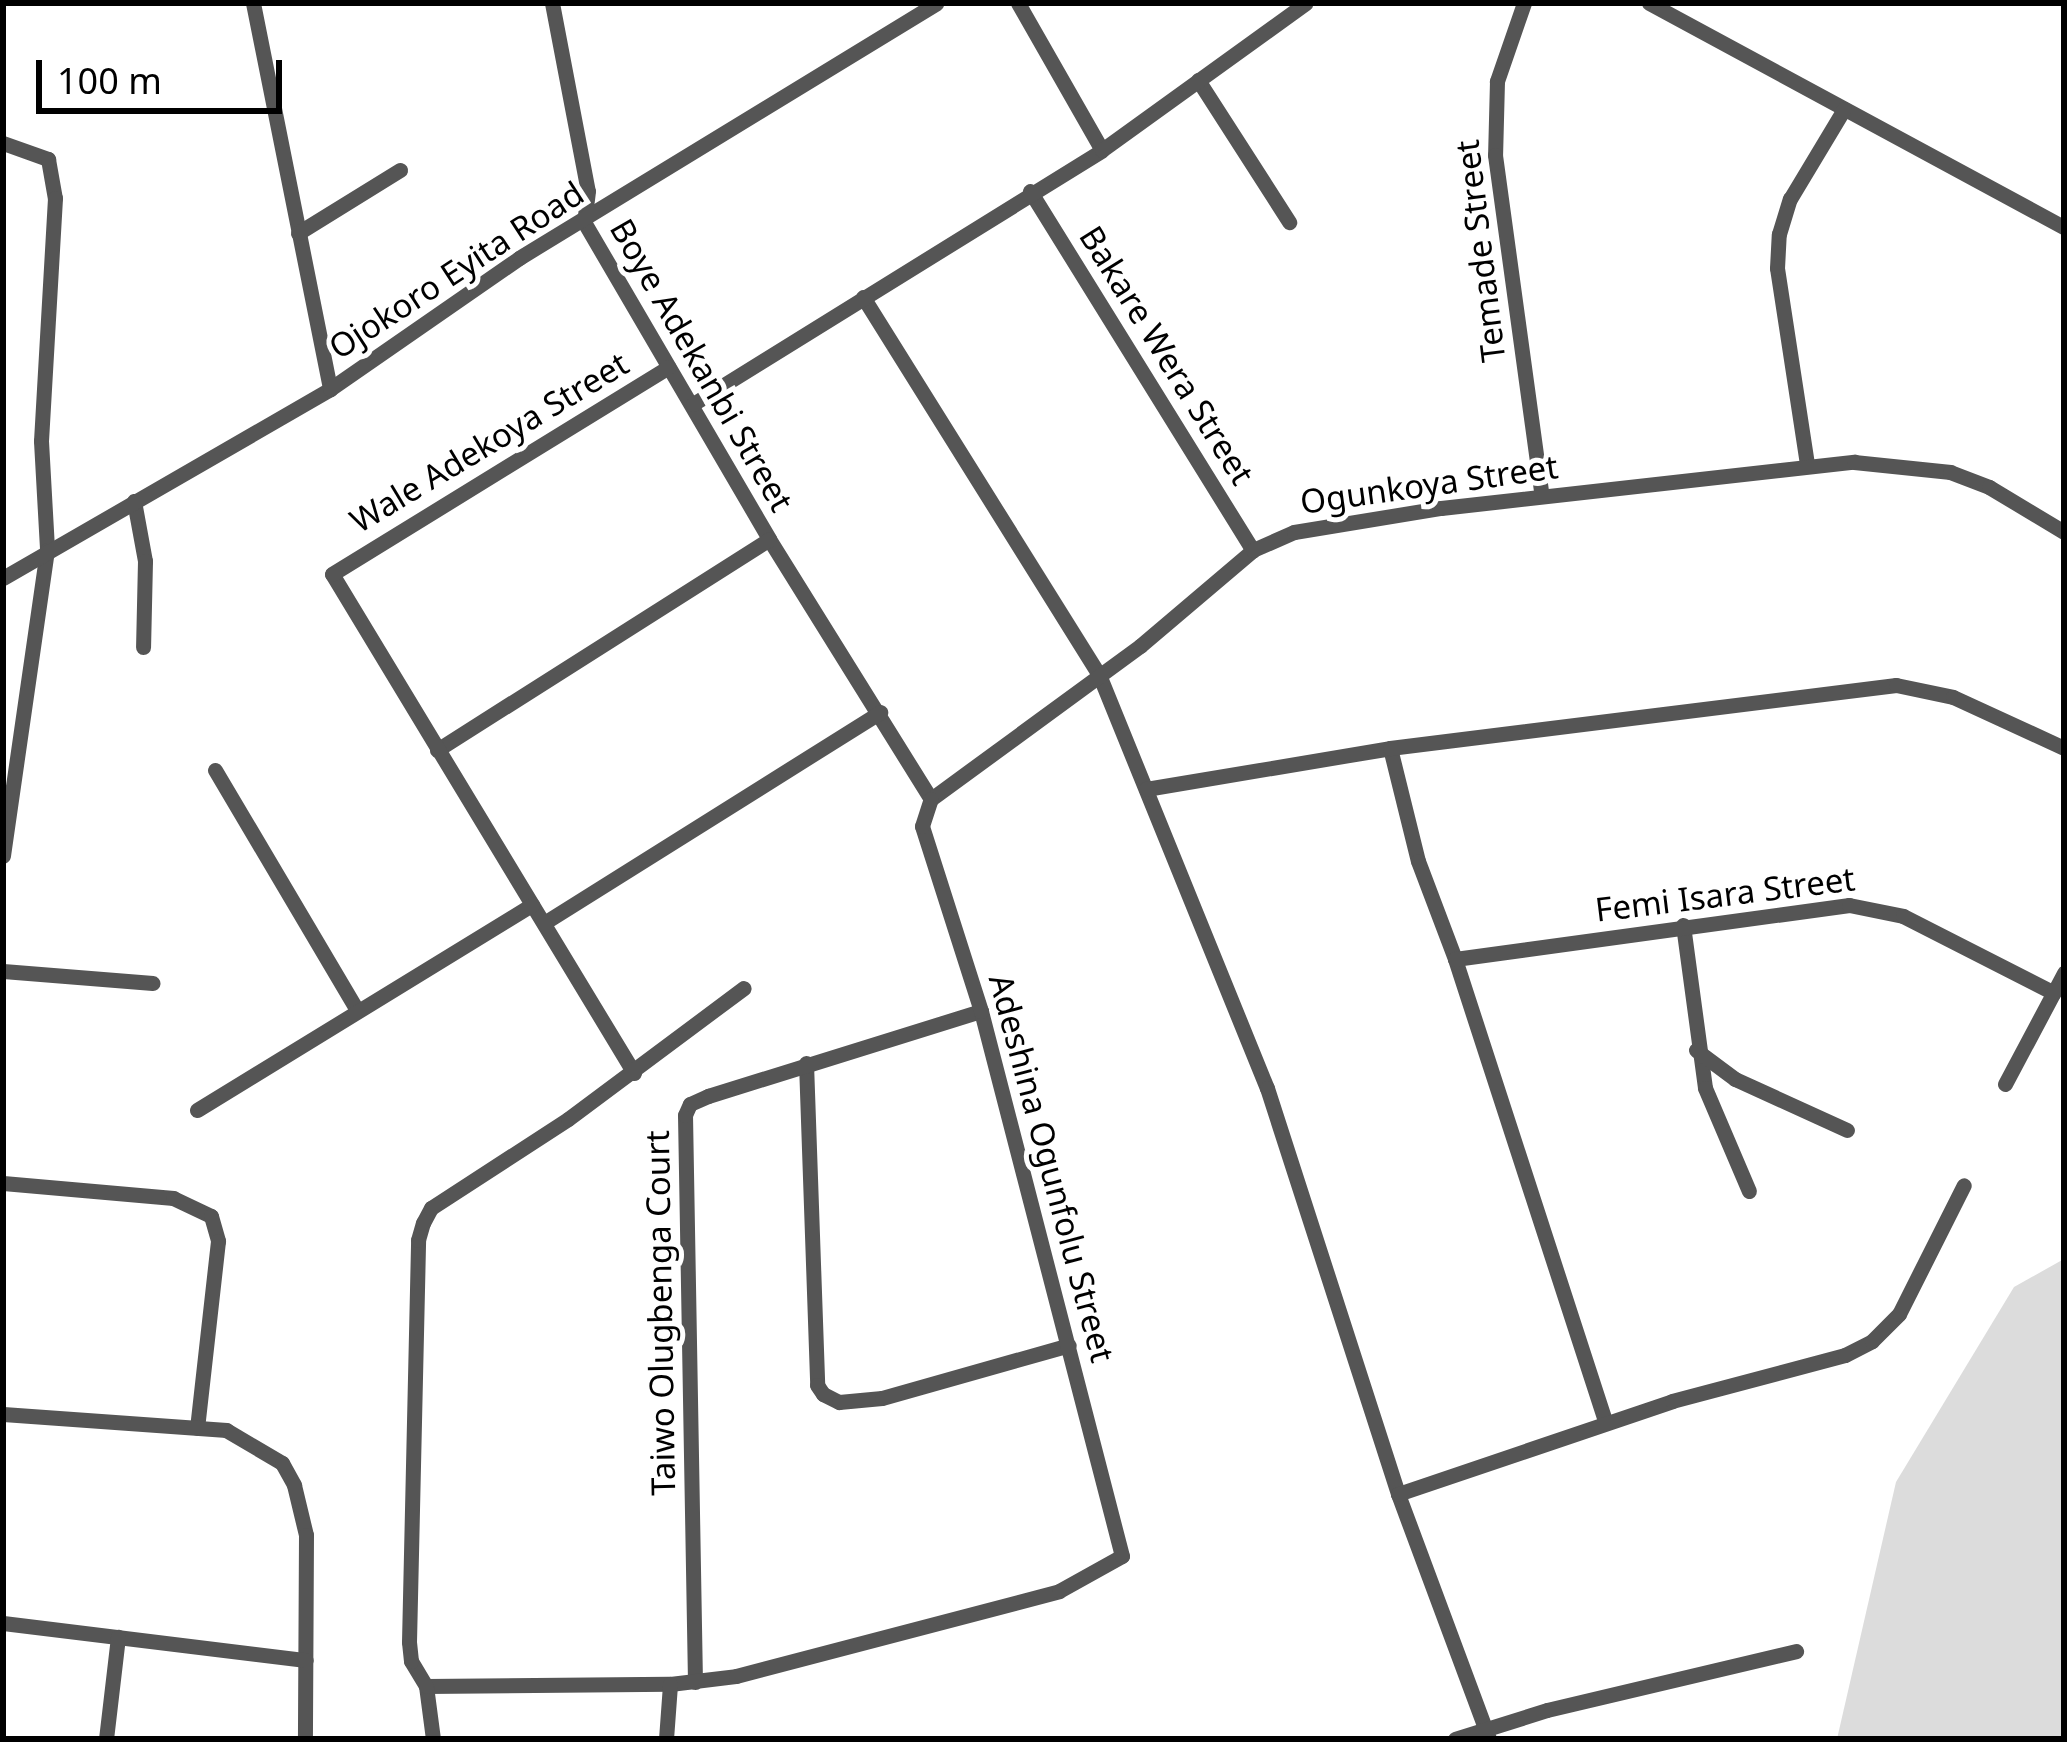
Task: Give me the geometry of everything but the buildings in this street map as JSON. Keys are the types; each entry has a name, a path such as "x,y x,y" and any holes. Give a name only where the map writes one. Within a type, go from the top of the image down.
{"street":[{"path":"254,3 330,388"},
{"path":"552,3 587,191 584,221"},
{"name":"Ojokoro Eyita Road","path":"3,578 330,388 519,258 936,3"},
{"path":"1018,3 1102,149"},
{"path":"694,404 1102,149 1306,3"},
{"name":"Temade Street","path":"1524,3 1497,81 1495,155 1542,496"},
{"path":"1649,3 2064,227"},
{"path":"1198,80 1289,222"},
{"path":"1807,464 1777,268 1779,234 1790,199 1844,109"},
{"path":"3,143 42,154 54,170 41,441 47,550 12,743 3,856"},
{"path":"298,233 400,170"},
{"name":"Bakare Wera Street","path":"1030,191 1253,550"},
{"name":"Boye Adekanbi Street","path":"584,221 769,539 931,799"},
{"path":"863,297 1100,677 1267,1088 1398,1494 1487,1734"},
{"name":"Wale Adekoya Street","path":"437,750 332,574 668,368"},
{"name":"Ogunkoya Street","path":"931,799 1100,677 1253,550 1294,532 1347,521 1807,464 1898,463 1950,472 1989,487 2064,532"},
{"path":"134,501 145,561 142,647"},
{"path":"634,1073 437,750 769,539"},
{"path":"1146,789 1390,748 1896,685 1953,697 2064,748"},
{"path":"544,923 880,712"},
{"path":"1390,748 1418,861 1455,959 1606,1423"},
{"path":"215,770 357,1010"},
{"name":"Adeshina Ogunfolu Street","path":"694,1682 782,1665 1059,1591 1122,1556 982,1011 922,826 931,799"},
{"path":"197,1110 532,905"},
{"name":"Femi Isara Street","path":"1455,959 1796,909 1876,907 2054,993"},
{"path":"1683,925 1696,1050 1705,1088 1749,1190"},
{"path":"3,970 153,982"},
{"path":"2005,1084 2064,973"},
{"path":"433,1739 426,1686 411,1660 409,1642 418,1240 424,1222 431,1208 634,1073 744,988"},
{"name":"Taiwo Olugbenga Court","path":"694,1682 685,1115 690,1104 708,1096 982,1011"},
{"path":"1696,1050 1735,1079 1847,1130"},
{"path":"806,1063 817,1384 823,1394 839,1402 882,1398 1069,1345"},
{"path":"3,1183 173,1198 211,1216 218,1241 197,1427"},
{"path":"1398,1494 1606,1423 1845,1355 1872,1341 1908,1300 1964,1185"},
{"path":"3,1414 226,1430 271,1455 295,1485 306,1535 305,1739"},
{"path":"3,1623 306,1660"},
{"path":"106,1739 118,1637"},
{"path":"1455,1739 1796,1651"},
{"path":"426,1686 694,1682"},
{"path":"666,1739 670,1684"}],"shaded area":[{"path":"2064,1259 2064,1739 1837,1739 1896,1482 2014,1287"}]}
